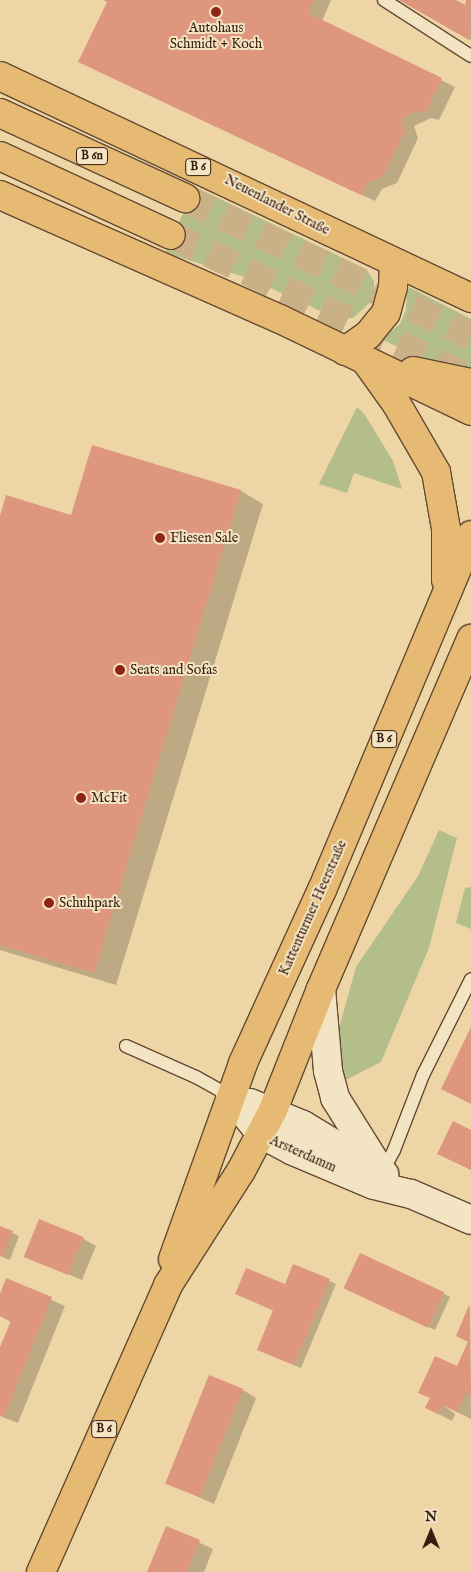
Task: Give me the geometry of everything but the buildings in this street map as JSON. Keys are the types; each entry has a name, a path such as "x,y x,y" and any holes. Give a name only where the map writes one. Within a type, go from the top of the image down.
{"main road":[{"name":"Neuenlander Straße","path":"0,76 220,177 394,264 471,298"},
{"name":"B 6n","path":"0,113 184,198"},
{"path":"0,156 171,235"},
{"path":"0,195 355,356 471,411"},
{"path":"355,356 368,335 386,313 393,287 394,264"},
{"path":"355,356 471,384"},
{"name":"B 6","path":"355,356 396,403 436,472 446,529 446,588"},
{"name":"Kattenturmer Heerstraße","path":"168,1285 177,1242 230,1096 322,890 446,588 471,535"},
{"name":"Kattenturmer Heerstraße","path":"41,1572 168,1285 261,1134 273,1110 321,989 471,639"}],"street":[{"name":"Arsterdamm","path":"321,989 328,1071 335,1098 382,1172"},
{"name":"Arsterdamm","path":"230,1096 273,1110 382,1172 411,1194"},
{"name":"Arsterdamm","path":"230,1096 261,1134 374,1185 411,1194 471,1220"}],"lane":[{"path":"384,0 471,56"},
{"path":"382,1172 394,1150 423,1075 471,979"},
{"path":"126,1046 196,1077 230,1096"}],"green space":[{"path":"195,187 366,269 374,281 374,299 353,318 338,319 251,279 165,253"},
{"path":"407,286 471,319 471,371 429,362 381,339 400,324 406,310"},
{"path":"357,407 365,415 393,461 402,489 354,473 347,493 319,484"},
{"path":"439,830 457,838 429,948 381,1062 342,1082 337,1035 356,967 418,876"},
{"path":"471,887 471,929 456,923 465,888"}],"tunnel":[{"path":"185,198 471,336"},
{"path":"171,235 470,378"}],"place":[{"name":"Autohaus Schmidt + Koch","path":"216,12"},
{"name":"Fliesen Sale","path":"160,538"},
{"name":"Seats and Sofas","path":"120,670"},
{"name":"McFit","path":"81,798"},
{"name":"Schuhpark","path":"49,903"}]}
